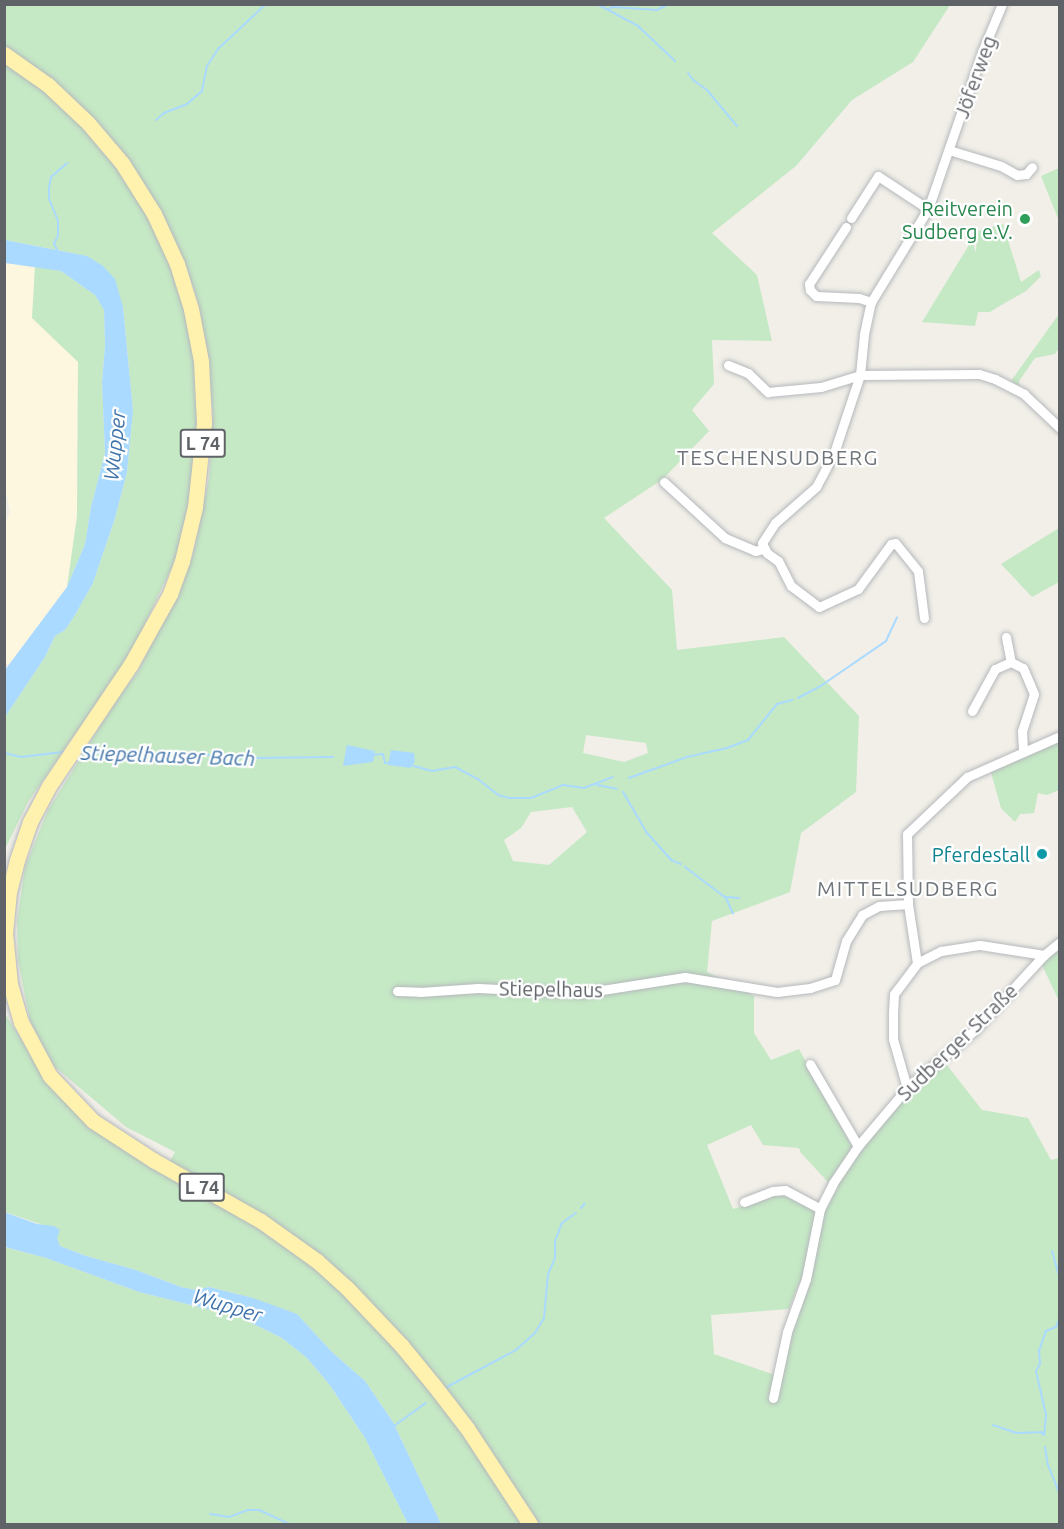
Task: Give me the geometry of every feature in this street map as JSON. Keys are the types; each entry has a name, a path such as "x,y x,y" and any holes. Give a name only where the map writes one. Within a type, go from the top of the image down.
{"main road":[{"name":"L 74","path":"4,54 48,85 78,112 131,176 154,214 177,264 191,309 201,361 204,423 195,507 182,561 154,626 96,716 63,762 40,803 22,843 13,875 5,933 14,1003 27,1036 46,1069 74,1103 106,1131 261,1221 332,1274 383,1325 467,1428 530,1524"}],"street":[{"name":"Jöferweg","path":"860,375 864,334 871,302 928,209 982,52 1002,4"},
{"path":"950,150 1001,166 1017,175 1026,174 1032,166"},
{"path":"851,218 878,176 928,209"},
{"path":"846,227 809,284 810,290 816,296 859,298 871,302"},
{"path":"728,365 748,373 768,392 821,387 860,375 979,374 995,379 1024,394 1059,428"},
{"path":"860,375 834,453 816,487 775,523 762,543 764,549 778,561 791,586 810,604 819,607 852,594 858,589 891,544 895,543 918,571 924,618"},
{"path":"664,482 725,538 755,551 764,549"},
{"path":"1006,637 1011,662"},
{"path":"972,711 995,669 1011,662"},
{"path":"1011,662 1023,668 1034,694 1022,731 1023,752"},
{"path":"917,963 908,904 907,834 958,783 1059,736"},
{"name":"Stiepelhaus","path":"398,991 420,992 478,988 583,993 685,977 777,992 833,982 846,941 862,915 879,906 908,904"},
{"name":"Sudberger Straße","path":"773,1398 787,1332 806,1279 820,1209 858,1146 907,1088 975,1030 1044,955 1059,942"},
{"path":"907,1088 893,1039 894,994 917,963 941,951 980,945 1044,955"},
{"path":"810,1064 858,1146"},
{"path":"744,1202 773,1191 785,1190 820,1209"}],"shaded area":[{"path":"5,263 35,266 32,318 78,362 77,516 67,587 9,664 4,662 4,528 10,511 4,481"}],"green space":[{"path":"5,5 950,5 913,62 852,100 796,166 712,233 757,275 772,341 712,340 714,384 692,410 709,431 663,479 604,518 672,590 677,650 784,637 859,716 856,792 801,833 790,892 712,921 707,972 754,996 754,1033 771,1060 799,1049 856,1154 920,1081 943,1060 982,1110 1028,1118 1051,1160 1059,1158 1059,1524 441,1524 393,1422 365,1381 332,1352 297,1314 238,1294 209,1287 196,1290 181,1287 136,1270 86,1256 60,1246 56,1238 43,1225 5,1212 4,1012 38,1066 164,1172 175,1152 126,1127 54,1066 30,1021 18,960 17,921 25,867 48,810 114,704 139,670 193,555 209,478 213,412 199,306 188,271 156,202 98,122 47,77 5,49","holes":["586,735 646,743 648,753 624,762 583,753","572,807 587,832 549,865 513,861 504,840 521,828 531,812","751,1125 763,1145 799,1148 828,1182 838,1188 823,1214 783,1193 733,1209 707,1145","799,1283 809,1286 791,1331 781,1377 714,1354 711,1315 789,1309"]},
{"path":"5,61 32,79 98,142 130,184 154,226 178,286 193,340 198,385 195,467 178,554 132,651 28,802 5,849 5,717 45,657 55,636 65,630 93,583 115,518 127,472 133,411 123,307 87,256 5,240"},
{"path":"1059,168 1059,221 1041,176"},
{"path":"1003,224 1021,282 1039,270 1041,276 1026,291 990,312 978,312 975,326 922,322 972,240 976,253 977,231"},
{"path":"35,266 61,271 95,295 104,310 105,345 102,382 105,453 91,507 85,544 67,587 77,516 78,362 32,318"},
{"path":"1059,314 1059,348 1055,354 1035,358 1019,381 1020,386 1011,381"},
{"path":"1059,528 1059,582 1032,597 1001,564"},
{"path":"1059,739 1059,790 1047,795 1038,793 1034,813 1020,814 1015,822 1001,808 990,769"},
{"path":"1059,948 1059,1001 1042,965"},
{"path":"4,1247 46,1258 139,1292 239,1317 282,1338 307,1358 329,1384 365,1438 408,1524 5,1524"}],"water":[{"name":"Wupper","path":"5,240 87,256 103,266 115,279 123,307 133,411 127,472 115,518 93,583 65,630 55,636 45,657 5,717 5,670 67,587 85,544 91,507 105,453 102,382 105,345 104,310 95,295 61,271 5,263"},
{"path":"347,745 375,751 373,762 343,766"},
{"path":"391,750 414,753 415,761 410,768 388,765"},
{"name":"Wupper","path":"4,1212 37,1224 54,1226 60,1230 57,1238 60,1246 86,1256 136,1270 181,1287 196,1290 209,1287 253,1298 297,1314 332,1352 365,1381 393,1422 441,1524 408,1524 365,1438 329,1384 307,1358 282,1338 239,1317 139,1292 46,1258 5,1247"}],"waterway":[{"path":"156,120 164,113 187,104 202,91 207,66 218,49 266,4"},
{"path":"597,4 638,26 675,61"},
{"path":"608,9 613,7 657,10 669,4"},
{"path":"688,73 693,80 707,90 737,126"},
{"path":"57,250 54,243 58,236 58,221 49,199 49,188 51,177 67,163"},
{"name":"Stiepelhauser Bach","path":"798,698 822,685 886,641 897,617"},
{"name":"Stiepelhauser Bach","path":"629,778 687,757 727,748 748,740 777,704 792,700"},
{"name":"Stiepelhauser Bach","path":"4,753 21,757 63,752"},
{"name":"Stiepelhauser Bach","path":"78,753 196,754 243,758 333,757"},
{"name":"Stiepelhauser Bach","path":"372,755 383,754 385,763 389,763"},
{"name":"Stiepelhauser Bach","path":"410,765 432,771 455,767 479,780 498,795 509,798 531,798 563,785 584,788 613,777"},
{"path":"597,785 617,789"},
{"path":"623,792 647,833 671,860 681,864"},
{"path":"685,867 726,898 733,914"},
{"path":"727,897 739,898"},
{"path":"581,1208 585,1203"},
{"path":"447,1387 516,1350 535,1333 544,1318 548,1274 555,1258 555,1241 562,1223 576,1213"},
{"path":"1052,1251 1060,1279"},
{"path":"993,1425 1016,1433 1041,1432 1044,1435 1046,1415 1036,1371 1040,1364 1039,1351 1046,1331 1056,1327 1060,1317"},
{"path":"394,1426 426,1403"},
{"path":"1045,1447 1048,1465 1060,1494"},
{"path":"210,1514 229,1517 248,1510 259,1510 289,1524"}],"place":[{"name":"Reitverein Sudberg e.V.","path":"1025,219"},
{"name":"Pferdestall","path":"1042,854"}],"district":[{"name":"TESCHENSUDBERG","path":"778,457"},
{"name":"MITTELSUDBERG","path":"908,888"}]}
